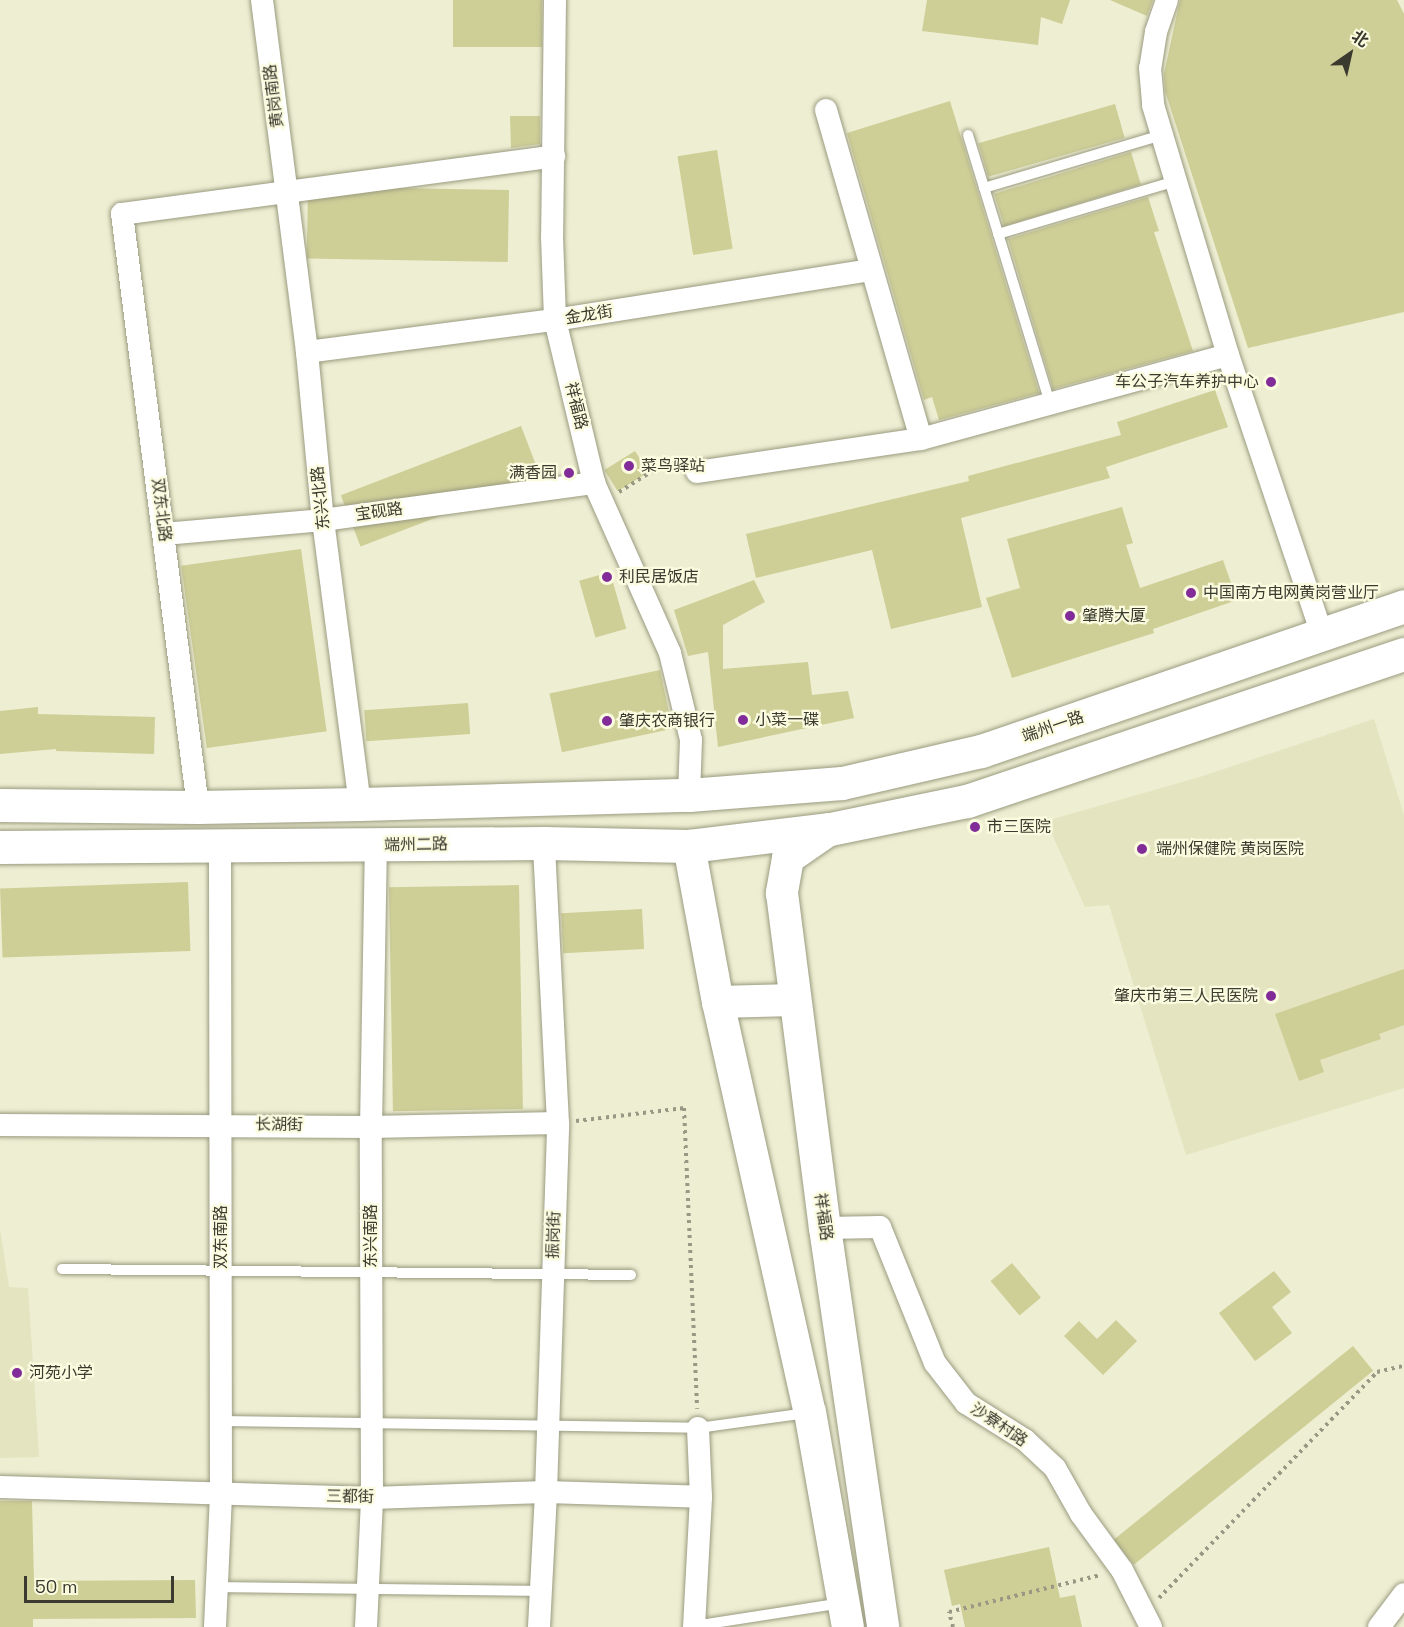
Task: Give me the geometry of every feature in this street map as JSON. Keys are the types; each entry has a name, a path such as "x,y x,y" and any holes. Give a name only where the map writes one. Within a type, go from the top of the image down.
{"main road":[{"name":"端州一路","path":"689,795 842,783 981,751 1404,606"},
{"path":"830,829 967,801 1404,654"},
{"path":"0,805 198,807 689,795"},
{"name":"端州二路","path":"0,847 544,843 688,846 830,829"}],"street":[{"name":"黄岗南路","path":"262,0 286,192"},
{"name":"祥福路","path":"555,0 552,237 555,320 599,492 670,653 691,741 689,795"},
{"path":"1167,0 1156,32 1150,68 1153,105 1228,355 1322,635"},
{"path":"826,110 870,270 921,439"},
{"path":"286,192 554,156"},
{"name":"双东北路","path":"198,807 122,214 286,192"},
{"name":"东兴北路","path":"286,192 307,352 323,520 360,804"},
{"name":"金龙街","path":"307,352 555,320 870,270"},
{"path":"697,472 921,439 1228,355"},
{"name":"宝砚路","path":"164,534 599,492"},
{"name":"祥福路","path":"830,829 788,858 782,892 794,1000 825,1228 883,1627"},
{"name":"振岗街","path":"539,1627 546,1492 558,1123 544,843"},
{"name":"双东南路","path":"215,1627 221,1495 220,846"},
{"name":"东兴南路","path":"366,1627 372,1498 371,1127 376,846"},
{"path":"688,846 718,1002 810,1412 845,1615"},
{"path":"718,1002 794,1000"},
{"name":"长湖街","path":"0,1125 222,1124 371,1127 558,1123"},
{"name":"沙寮村路","path":"825,1228 880,1227 935,1363 966,1403 1025,1440 1055,1468 1082,1514 1122,1570 1148,1620"},
{"path":"694,1627 701,1497 698,1428"},
{"name":"三都街","path":"0,1487 372,1498 546,1492 701,1497"},
{"path":"1379,1627 1404,1594"}],"lane":[{"path":"968,135 1050,403"},
{"path":"984,188 1162,135"},
{"path":"998,234 1176,180"},
{"path":"62,1269 631,1275"},
{"path":"221,1421 698,1428 810,1412"},
{"path":"217,1587 541,1591"},
{"path":"694,1627 845,1615"}],"path":[{"path":"599,492 670,460 697,472"},
{"path":"558,1123 684,1108 698,1428"},
{"path":"1148,1620 1377,1372 1404,1366"},
{"path":"953,1627 949,1612 1122,1570"}],"shaded area":[{"name":"肇庆市第三人民医院","path":"1374,719 1404,815 1404,1088 1186,1155 1109,905 1085,907 1046,821 1203,776"},
{"name":"河苑小学","path":"0,1229 9,1287 28,1288 39,1457 0,1458"}],"building":[{"path":"453,0 542,0 542,47 453,47"},
{"path":"927,0 1070,0 1062,24 1041,17 1038,45 922,31"},
{"path":"1110,0 1153,0 1147,16"},
{"path":"1180,0 1397,0 1404,14 1404,312 1248,348 1165,91 1164,74"},
{"path":"950,101 1039,393 939,420 932,397 924,400 847,133"},
{"path":"1115,104 1125,138 988,177 979,143"},
{"path":"510,116 540,116 540,144 511,148"},
{"path":"717,150 733,249 693,255 677,156"},
{"path":"1131,152 1141,185 1004,226 994,194"},
{"path":"308,186 509,190 508,262 307,258"},
{"path":"1148,197 1159,231 1154,232 1193,351 1053,389 1008,239"},
{"path":"1215,390 1228,427 1106,467 1110,478 961,518 982,607 891,629 872,550 756,578 746,534 969,481 968,476 1121,435 1117,422"},
{"path":"521,426 541,477 361,547 341,495"},
{"path":"635,451 648,472 618,491 604,470"},
{"path":"1122,507 1133,543 1126,545 1140,588 1223,560 1237,600 1153,629 1154,633 1012,678 986,598 1020,588 1007,539"},
{"path":"301,549 327,731 207,748 181,566"},
{"path":"610,572 626,629 596,638 579,581"},
{"path":"754,580 765,602 723,625 723,669 808,662 812,695 848,691 854,718 718,747 708,652 688,656 674,610"},
{"path":"660,670 672,729 562,752 549,693"},
{"path":"468,703 470,734 366,741 364,710"},
{"path":"38,707 38,714 155,717 154,754 56,751 56,749 0,754 0,711"},
{"path":"188,882 190,951 3,958 0,889"},
{"path":"519,885 523,1109 393,1111 389,887"},
{"path":"642,909 644,949 563,953 561,913"},
{"path":"1404,969 1404,1025 1379,1034 1381,1039 1320,1060 1324,1072 1299,1081 1275,1014"},
{"path":"1012,1263 1041,1297 1019,1315 991,1281"},
{"path":"1274,1271 1291,1292 1272,1307 1292,1333 1255,1361 1219,1313"},
{"path":"1116,1320 1137,1341 1103,1375 1064,1336 1079,1321 1097,1339"},
{"path":"1353,1346 1373,1371 1134,1565 1114,1540"},
{"path":"0,1501 32,1501 34,1581 195,1580 196,1618 33,1619 33,1627 0,1627"},
{"path":"1049,1547 1060,1598 1075,1595 1082,1627 965,1627 960,1604 952,1606 944,1570"}],"place":[{"name":"车公子汽车养护中心","path":"1271,382"},
{"name":"菜鸟驿站","path":"629,466"},
{"name":"满香园","path":"569,473"},
{"name":"利民居饭店","path":"607,577"},
{"name":"中国南方电网黄岗营业厅","path":"1191,593"},
{"name":"肇腾大厦","path":"1070,616"},
{"name":"小菜一碟","path":"743,720"},
{"name":"肇庆农商银行","path":"607,721"},
{"name":"市三医院","path":"975,827"},
{"name":"端州保健院 黄岗医院","path":"1142,849"},
{"name":"肇庆市第三人民医院","path":"1271,996"},
{"name":"河苑小学","path":"17,1373"}]}
